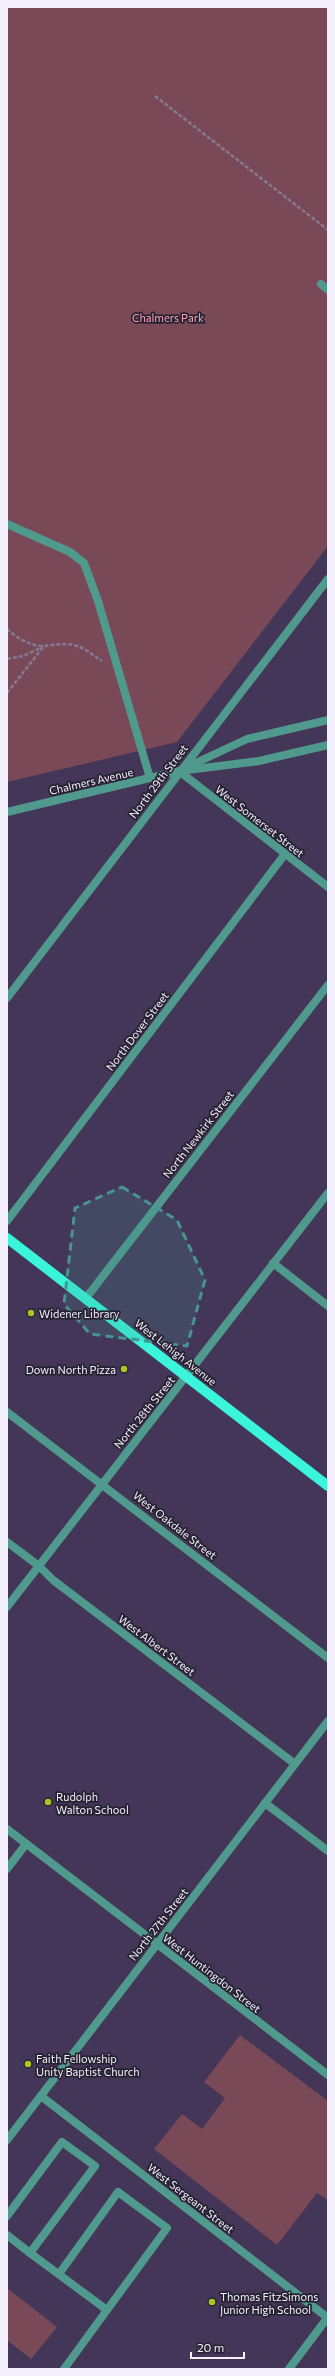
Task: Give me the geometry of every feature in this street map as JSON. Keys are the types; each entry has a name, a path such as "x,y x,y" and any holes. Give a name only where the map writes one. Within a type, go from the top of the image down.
{"main road":[{"name":"West Lehigh Avenue","path":"7,1238 328,1486"}],"street":[{"path":"320,284 328,290"},
{"path":"7,524 70,552 84,563 98,601 115,664 150,778"},
{"name":"North 29th Street","path":"7,998 179,771 328,579"},
{"name":"Chalmers Avenue","path":"179,771 248,740 328,720"},
{"name":"Chalmers Avenue","path":"7,812 179,771 259,761 328,745"},
{"name":"West Somerset Street","path":"179,771 328,887"},
{"name":"North Dover Street","path":"7,1221 285,854"},
{"name":"North Newkirk Street","path":"86,1298 328,985"},
{"name":"North 28th Street","path":"7,1607 101,1482 187,1376 328,1193"},
{"path":"273,1263 328,1306"},
{"name":"West Oakdale Street","path":"7,1412 101,1482 328,1658"},
{"name":"West Albert Street","path":"7,1542 39,1566 53,1580 295,1764"},
{"name":"North 27th Street","path":"7,2140 156,1944 328,1722"},
{"path":"265,1803 328,1851"},
{"name":"West Huntingdon Street","path":"7,1829 328,2075"},
{"path":"7,1869 26,1844"},
{"name":"West Sergeant Street","path":"41,2096 328,2318"},
{"path":"7,2216 62,2142 95,2166 30,2253"},
{"path":"59,2274 118,2192 167,2228 64,2369"},
{"path":"7,2235 107,2310"},
{"path":"289,2369 328,2318"}],"path":[{"path":"155,96 328,230"},
{"path":"7,629 25,642 44,646"},
{"path":"7,659 22,656 44,646 60,644 74,645 87,650 103,662 115,664"},
{"path":"7,693 44,646"}],"highlighted area":[{"path":"122,1187 177,1220 205,1280 187,1346 90,1334 64,1304 75,1208"}],"green space":[{"name":"Chalmers Park","path":"7,7 328,7 328,546 177,742 7,782"},
{"path":"240,2035 328,2101 328,2200 317,2193 277,2245 154,2149 182,2114 202,2129 225,2098 204,2082"},
{"path":"7,2288 57,2327 31,2359 7,2340"}],"place":[{"name":"Widener Library","path":"31,1313"},
{"name":"Down North Pizza","path":"124,1369"},
{"name":"Rudolph Walton School","path":"48,1802"},
{"name":"Faith Fellowship Unity Baptist Church","path":"28,2064"},
{"name":"Thomas FitzSimons Junior High School","path":"212,2302"}]}
